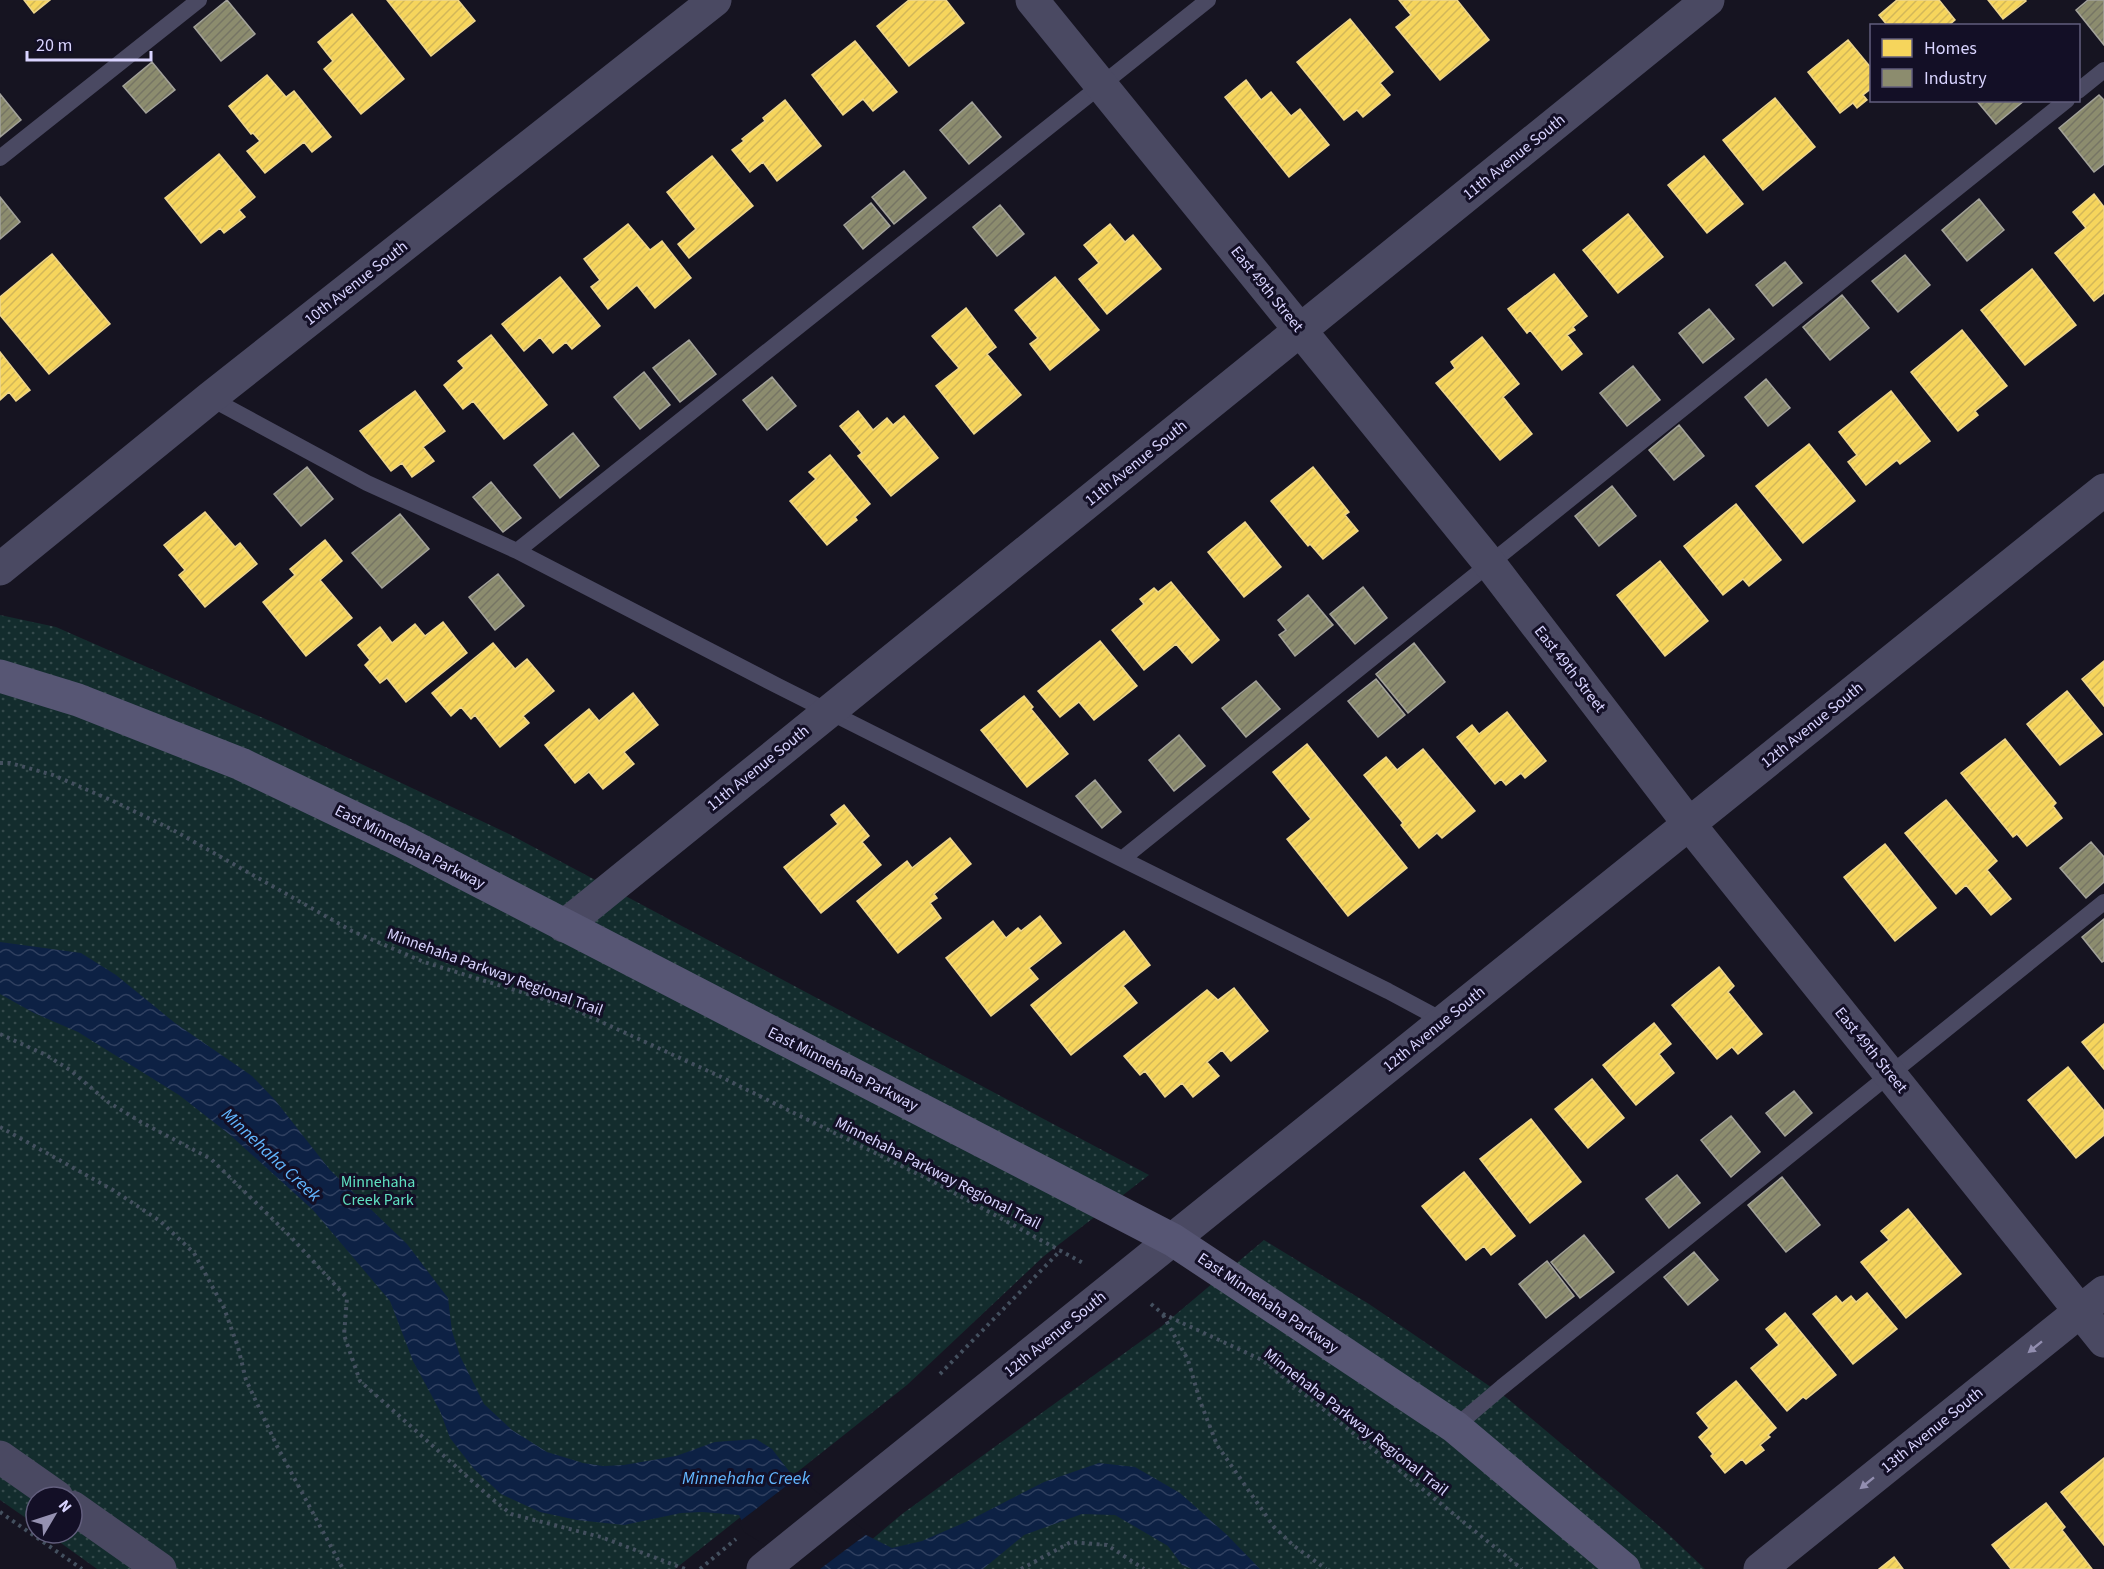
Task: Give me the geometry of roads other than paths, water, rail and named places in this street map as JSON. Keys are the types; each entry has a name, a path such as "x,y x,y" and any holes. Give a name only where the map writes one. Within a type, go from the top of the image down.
{"street":[{"name":"10th Avenue South","path":"0,569 210,398 715,0"},
{"name":"East 49th Street","path":"1032,0 1490,564 1689,824 1889,1074 2092,1301 2104,1341"},
{"name":"11th Avenue South","path":"564,926 1708,0"},
{"name":"12th Avenue South","path":"763,1569 2104,490"},
{"name":"East Minnehaha Parkway","path":"0,676 78,700 242,764 402,841 1173,1240 1455,1427 1624,1569"},
{"name":"13th Avenue South","path":"1760,1569 2092,1301"},
{"path":"0,1457 40,1485"},
{"path":"84,1516 159,1569"}],"lane":[{"path":"0,158 199,0"},
{"path":"517,551 1208,0"},
{"path":"2080,90 2104,70"},
{"path":"1122,859 2065,102"},
{"path":"210,398 367,483 517,551 828,711 1388,991 1444,1022"},
{"path":"1455,1427 1529,1364 2104,902"}],"water":[{"name":"Minnehaha Creek","path":"0,942 81,953 116,975 175,1023 252,1076 275,1100 330,1170 407,1244 448,1298 452,1331 460,1356 484,1404 512,1430 547,1452 583,1463 603,1466 624,1465 676,1456 715,1442 756,1439 772,1449 795,1479 862,1533 892,1548 922,1541 968,1521 1044,1482 1099,1463 1135,1467 1180,1493 1227,1535 1260,1569 1192,1569 1182,1565 1168,1546 1115,1515 1082,1514 1024,1535 983,1569 810,1569 746,1530 739,1515 681,1513 624,1525 577,1520 540,1512 501,1494 474,1469 450,1438 440,1411 413,1361 390,1301 313,1210 229,1134 179,1095 78,1032 34,1013 0,994"}],"park label":[{"name":"Minnehaha Creek Park","path":"378,1191"}]}
